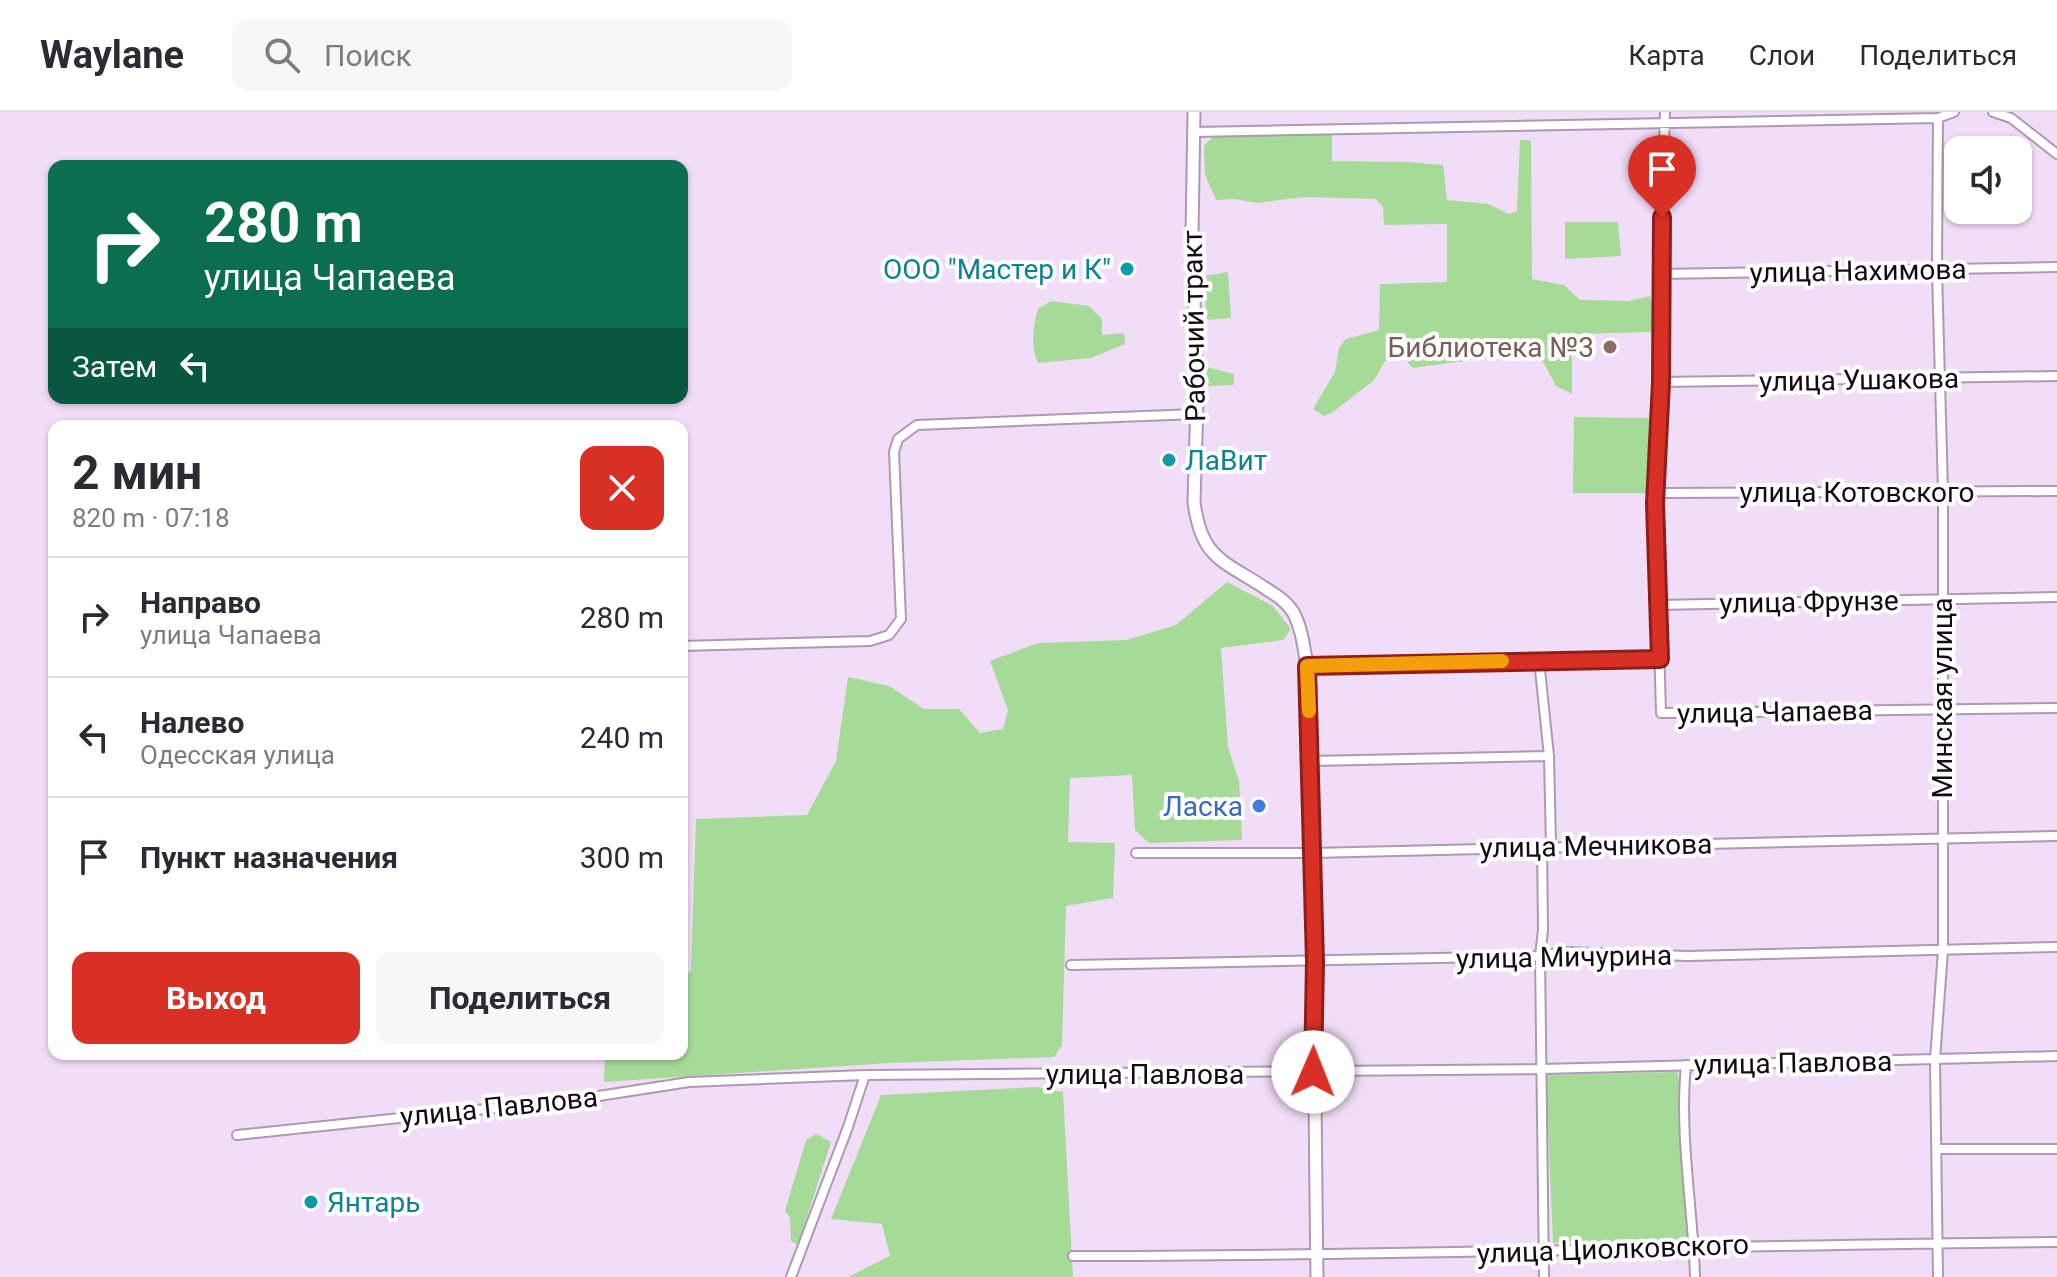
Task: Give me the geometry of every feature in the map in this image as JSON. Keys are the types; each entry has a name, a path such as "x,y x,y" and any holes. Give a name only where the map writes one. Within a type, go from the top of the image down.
{"street":[{"name":"Рабочий тракт","path":"1194,112 1194,502 1202,538 1214,555 1282,598 1293,613 1307,666"},
{"path":"1194,132 1665,117 1938,118 1954,112"},
{"path":"1993,112 2011,118 2057,154"},
{"path":"1660,659 1655,503 1661,382 1660,274 1665,117"},
{"name":"Минская улица","path":"1938,118 1937,270 1943,492 1943,950 1935,1060 1938,1277"},
{"name":"улица Нахимова","path":"1660,274 2057,267"},
{"name":"улица Ушакова","path":"1661,382 2057,376"},
{"path":"688,646 870,641 889,635 901,619 894,452 898,439 917,425 1196,414"},
{"name":"улица Котовского","path":"1657,493 2057,491"},
{"name":"улица Фрунзе","path":"1658,605 2057,597"},
{"name":"улица Чапаева","path":"1307,666 1660,659 1661,713 2057,708"},
{"path":"1539,660 1549,756 1540,956 1544,1277"},
{"path":"1307,666 1315,962 1313,1072 1317,1277"},
{"path":"1311,761 1549,756"},
{"name":"улица Мечникова","path":"1136,853 1312,853 2057,836"},
{"name":"улица Мичурина","path":"1071,965 1315,962 1540,956 1564,952 1688,956 2057,947"},
{"name":"улица Павлова","path":"237,1135 573,1100 689,1082 865,1075 1542,1069 2057,1056"},
{"path":"1686,1065 1686,1153 1695,1277"},
{"path":"791,1277 865,1075"},
{"path":"1937,1149 2057,1149"},
{"name":"улица Циолковского","path":"1073,1256 1317,1256 1694,1246 2057,1242"}],"green space":[{"path":"1332,135 1332,161 1443,165 1447,200 1488,204 1509,214 1517,211 1520,140 1531,141 1532,279 1564,285 1580,300 1629,301 1650,296 1654,332 1572,334 1572,394 1556,386 1539,354 1522,353 1413,368 1402,355 1385,361 1374,380 1324,416 1313,409 1335,372 1339,348 1346,339 1379,330 1380,284 1447,282 1447,224 1384,225 1383,207 1376,199 1304,197 1257,203 1216,200 1205,174 1204,146 1214,136"},
{"path":"1565,222 1618,222 1621,256 1565,259"},
{"path":"1228,272 1231,318 1208,320 1205,276"},
{"path":"1051,301 1089,306 1102,319 1102,335 1124,333 1125,344 1091,358 1038,363 1033,343 1035,322 1038,309"},
{"path":"1207,367 1234,374 1234,385 1207,386"},
{"path":"1574,417 1649,418 1648,493 1573,493"},
{"path":"1227,582 1273,606 1291,629 1283,640 1221,648 1228,747 1239,781 1242,840 1149,843 1135,830 1132,775 1070,778 1068,842 1115,843 1113,898 1066,906 1062,1045 1054,1057 890,1063 604,1082 605,1060 688,1060 688,973 691,972 696,819 807,815 836,761 848,677 889,686 924,709 959,709 980,733 1003,729 1008,710 990,661 1038,643 1126,640 1176,625"},
{"path":"1678,1072 1689,1241 1553,1243 1546,1075"},
{"path":"1037,1087 1063,1092 1073,1277 848,1277 890,1256 882,1224 831,1219 881,1095"},
{"path":"816,1134 831,1142 798,1245 791,1241 790,1218 785,1211 806,1140"}],"slow traffic":[{"path":"1309,711 1307,666 1502,661"}],"place":[{"name":"ООО \"Мастер и К\"","path":"1127,269"},
{"name":"Библиотека №3","path":"1610,347"},
{"name":"ЛаВит","path":"1169,460"},
{"name":"Ласка","path":"1259,806"},
{"name":"Янтарь","path":"311,1202"}],"route":[{"path":"1313,1072 1315,962 1307,666 1660,659 1655,503 1661,382 1662,217"}]}
